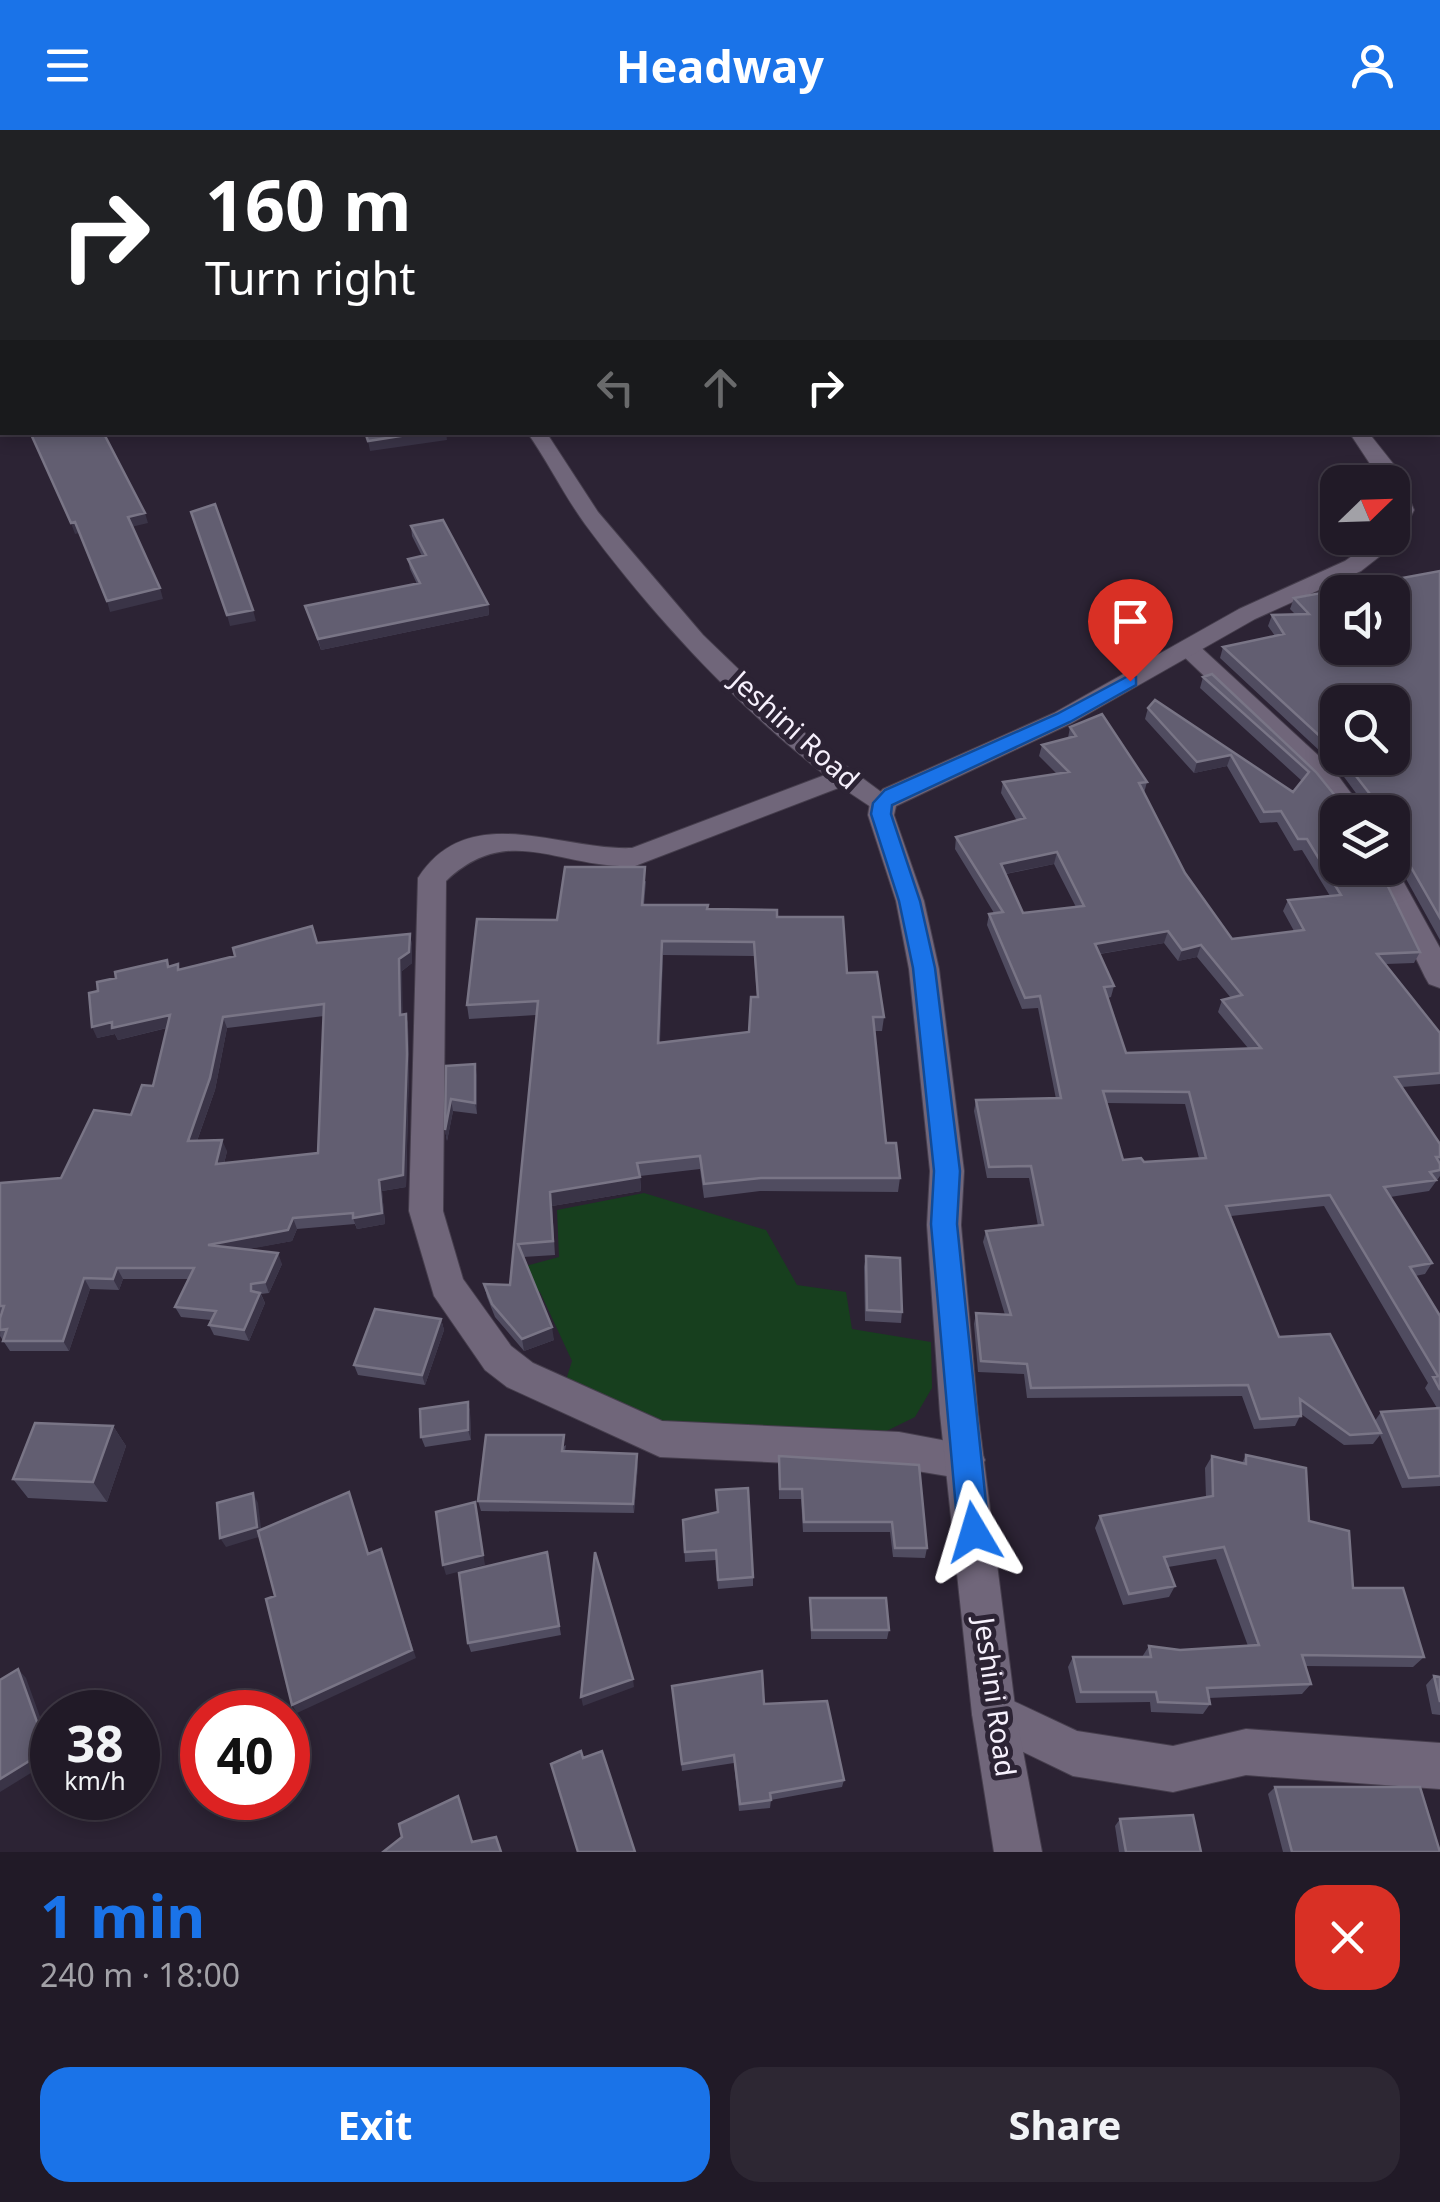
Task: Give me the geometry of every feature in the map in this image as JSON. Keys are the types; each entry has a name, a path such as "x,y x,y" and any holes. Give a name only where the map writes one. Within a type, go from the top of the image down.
{"street":[{"name":"Jeshini Road","path":"538,435 597,526 677,619 840,778 883,803 881,814 910,901 924,968 947,1171 944,1224 965,1460 994,1714 1018,1852"},
{"path":"1360,435 1384,465"},
{"path":"883,803 892,795 1063,718 1187,648 1353,566 1368,555"},
{"path":"1187,648 1324,775 1339,795"},
{"path":"840,778 635,857 609,859 529,839 487,842 449,858 432,878 426,1211 446,1285 498,1358 520,1375 606,1417 660,1439 899,1450 965,1460"},
{"path":"1394,885 1440,978"},
{"path":"994,1714 1073,1753 1173,1770 1246,1752 1440,1766"}],"green space":[{"path":"644,1193 766,1230 797,1285 846,1292 852,1329 931,1342 932,1388 915,1417 866,1441 690,1441 565,1383 572,1361 540,1292 528,1286 522,1267 559,1257 557,1210"}],"building":[{"path":"31,435 105,435 145,513 128,517 160,588 107,601 75,522 71,523"},
{"path":"366,435 407,435 368,441"},
{"path":"215,504 253,610 227,615 191,512"},
{"path":"443,520 488,604 318,639 305,606 420,583 408,559 426,555 411,526"},
{"path":"1440,571 1440,918 1410,866 1410,795 1371,795 1355,775 1410,775 1410,685 1320,685 1320,736 1223,647 1284,634 1272,615 1309,614 1294,598 1320,593 1320,665 1410,665 1410,577"},
{"path":"1212,674 1316,772 1335,795 1320,795 1320,860 1307,839 1298,839 1281,811 1264,812 1231,755 1197,762 1148,708 1155,700 1293,792 1309,772 1203,677"},
{"path":"1102,714 1147,782 1139,783 1185,873 1232,939 1304,930 1288,900 1341,895 1335,885 1387,885 1420,952 1377,954 1440,1033 1440,1073 1395,1077 1440,1144 1440,1157 1436,1157 1440,1170 1430,1172 1436,1180 1384,1187 1432,1263 1410,1267 1440,1316 1440,1390 1433,1377 1438,1376 1330,1195 1226,1206 1279,1337 1330,1334 1381,1433 1350,1435 1300,1399 1301,1416 1260,1419 1248,1385 1031,1388 1027,1364 981,1361 976,1313 1011,1315 986,1231 1043,1225 1031,1166 989,1167 976,1100 1061,1098 1040,996 1025,998 989,914 1003,912 956,837 1025,818 1003,782 1069,772 1042,745 1076,736 1070,727","holes":["1057,852 1084,906 1023,913 1001,864","1168,931 1182,950 1201,945 1242,995 1222,1000 1261,1048 1126,1053 1104,987 1114,986 1095,944","1103,1091 1189,1092 1206,1158 1123,1160"]},
{"path":"565,867 645,867 642,905 777,910 777,917 843,917 847,973 877,972 884,1017 873,1017 886,1143 896,1143 900,1178 761,1178 704,1184 700,1156 637,1163 640,1177 550,1192 553,1241 518,1244 552,1327 522,1339 492,1304 484,1284 510,1285 538,1001 467,1005 477,919 557,920","holes":["662,941 754,942 758,997 751,997 749,1032 658,1043"]},
{"path":"312,926 317,943 410,934 409,952 399,959 400,1015 406,1014 407,1054 403,1175 379,1180 382,1213 353,1218 353,1213 293,1218 288,1230 208,1245 278,1253 265,1282 251,1284 251,1291 260,1293 244,1330 209,1325 216,1311 175,1307 194,1268 117,1268 113,1279 84,1278 63,1341 3,1341 7,1329 0,1330 4,1306 0,1306 0,1183 61,1178 94,1110 131,1115 142,1085 153,1086 170,1015 112,1028 112,1022 92,1027 89,993 98,991 97,982 116,978 115,972 167,960 168,967 178,964 178,970 235,956 233,948","holes":["324,1004 318,1153 216,1164 222,1140 188,1141 210,1078 223,1017"]},
{"path":"475,1064 475,1103 451,1099 445,1130 446,1066"},
{"path":"866,1256 900,1258 902,1312 867,1310"},
{"path":"375,1309 441,1319 422,1375 354,1365"},
{"path":"468,1402 468,1430 421,1437 420,1409"},
{"path":"1440,1408 1440,1476 1409,1478 1381,1412"},
{"path":"35,1423 113,1426 93,1482 13,1479"},
{"path":"486,1435 564,1435 562,1451 637,1454 633,1504 478,1501"},
{"path":"1246,1455 1306,1468 1309,1521 1349,1531 1353,1588 1403,1588 1424,1657 1302,1655 1311,1684 1207,1688 1210,1704 1158,1702 1156,1692 1081,1692 1073,1657 1151,1657 1149,1646 1180,1650 1259,1645 1224,1547 1164,1557 1175,1586 1129,1594 1100,1516 1213,1496 1212,1456 1246,1464"},
{"path":"779,1456 919,1465 927,1548 895,1548 892,1522 804,1522 802,1489 780,1489"},
{"path":"748,1488 753,1577 718,1580 716,1550 685,1552 683,1520 718,1512 716,1490"},
{"path":"349,1492 368,1554 381,1549 412,1650 310,1697 310,1690 288,1690 266,1599 275,1596 258,1531"},
{"path":"253,1493 257,1527 220,1538 217,1503"},
{"path":"475,1502 483,1555 443,1565 436,1512"},
{"path":"547,1552 559,1626 468,1643 459,1573"},
{"path":"595,1552 633,1679 581,1697"},
{"path":"810,1598 886,1598 889,1630 812,1630"},
{"path":"18,1669 30,1703 30,1760 0,1779 0,1680"},
{"path":"762,1671 764,1704 827,1701 844,1780 770,1793 771,1800 740,1804 734,1755 682,1764 672,1686"},
{"path":"1434,1676 1440,1677 1440,1702"},
{"path":"581,1751 583,1758 602,1751 635,1852 578,1852 551,1764"},
{"path":"1275,1787 1420,1787 1440,1852 1292,1852"},
{"path":"458,1796 472,1842 496,1837 501,1852 383,1852 402,1837 399,1824"},
{"path":"1193,1815 1201,1852 1126,1852 1120,1819"}],"route":[{"path":"974,1532 959,1414 944,1224 947,1171 924,968 910,901 881,814 883,803 892,795 1063,718 1130,681"}]}
